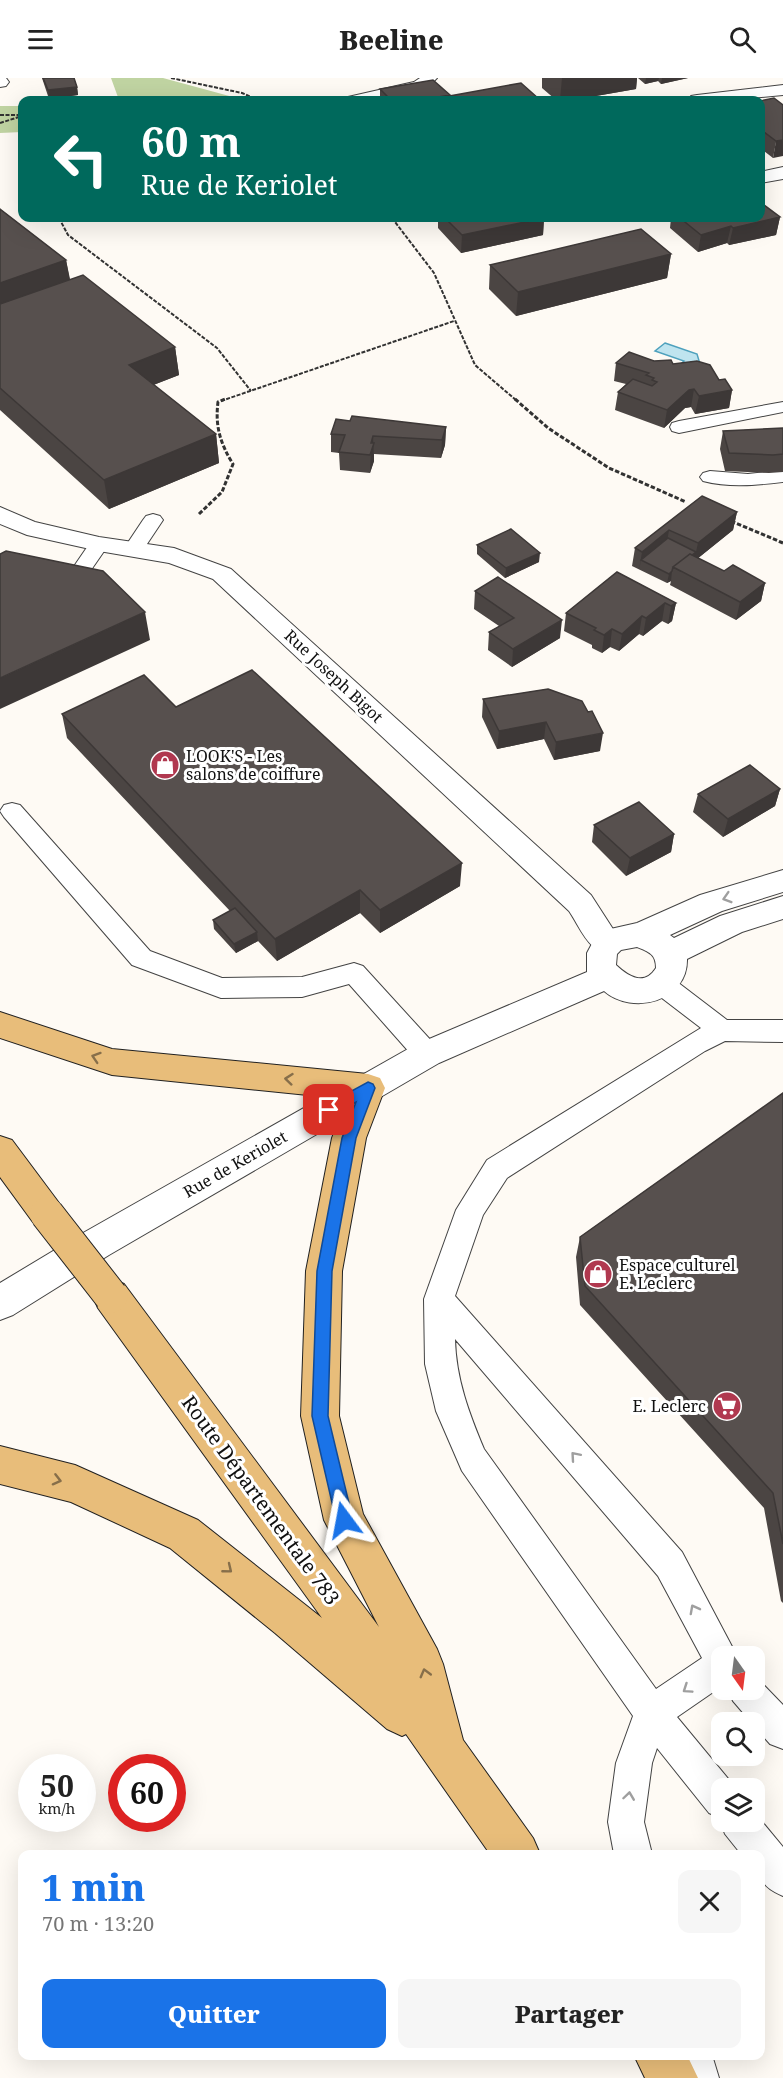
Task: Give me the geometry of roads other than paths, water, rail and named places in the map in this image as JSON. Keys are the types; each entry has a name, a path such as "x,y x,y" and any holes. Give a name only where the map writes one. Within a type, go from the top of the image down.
{"main road":[{"path":"0,1025 112,1062 368,1088 349,1138 324,1271 320,1416 344,1520 422,1664 444,1750"},
{"name":"Route Départementale 783","path":"0,1150 111,1296 444,1750 514,1850"},
{"path":"0,1465 75,1484 184,1534 290,1618 444,1750"},
{"path":"661,2060 674,2078"}],"street":[{"path":"724,96 783,90"},
{"path":"765,177 783,173"},
{"name":"Rue Joseph Bigot","path":"0,514 27,528 99,544 174,556 222,574 580,903 607,943"},
{"path":"640,935 658,942 670,954 673,970 663,985 640,991 627,990 606,977 601,969 599,959 607,943 622,936 640,935 711,903 783,881"},
{"path":"670,954 731,924 783,908"},
{"name":"Rue de Keriolet","path":"0,1302 96,1244 427,1054 606,977"}],"lane":[{"path":"371,96 419,85 430,78"},
{"path":"679,427 783,407"},
{"path":"710,477 748,480 783,476"},
{"path":"133,550 153,520"},
{"path":"75,579 99,544"},
{"path":"12,812 141,958 221,988 302,987 354,973 427,1054"},
{"path":"663,985 722,1030"},
{"path":"711,1786 652,1713 473,1460 452,1411 440,1364 439,1299 470,1210 497,1169 696,1043 722,1030 783,1031"},
{"path":"439,1299 670,1564 713,1646"},
{"path":"632,1850 626,1822 632,1775 652,1713 711,1671"},
{"path":"755,1700 783,1731"},
{"path":"747,1832 761,1850"},
{"path":"765,1855 783,1877"},
{"path":"694,2060 699,2078"}],"water":[{"path":"665,343 697,354 700,364 680,365 684,361 655,351"}],"place":[{"name":"LOOK'S - Les salons de coiffure","path":"165,765"},
{"name":"Espace culturel E. Leclerc","path":"598,1274"},
{"name":"E. Leclerc","path":"727,1406"}]}
